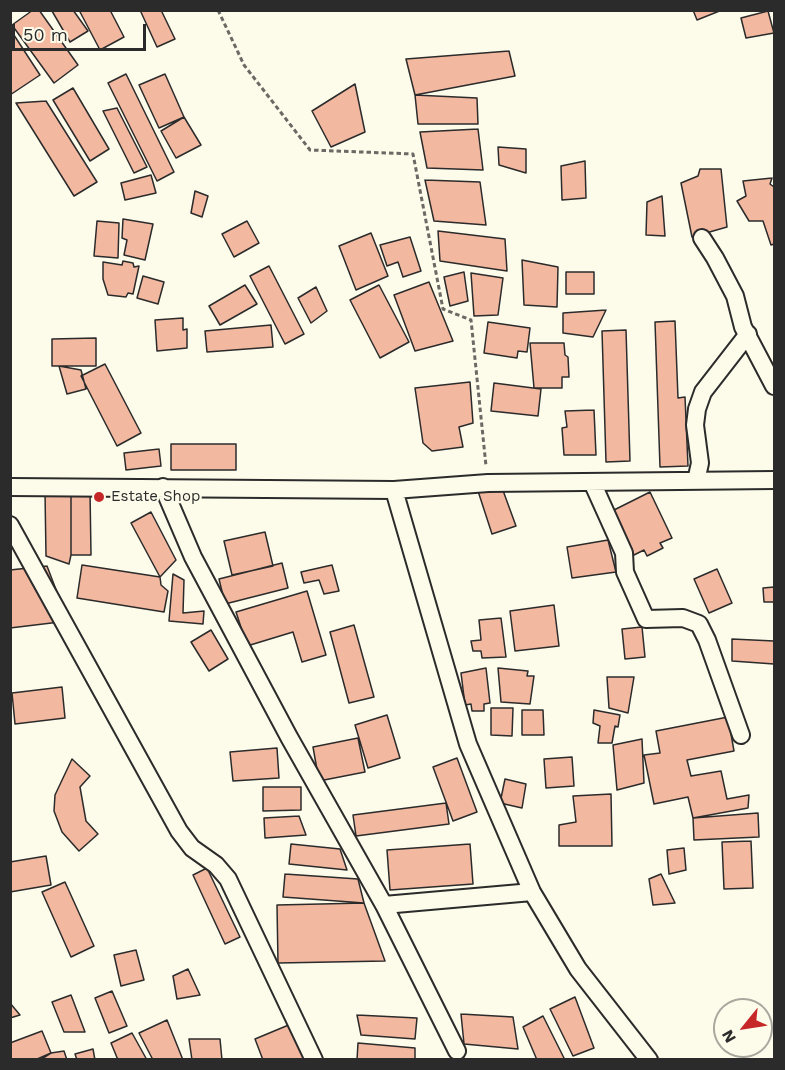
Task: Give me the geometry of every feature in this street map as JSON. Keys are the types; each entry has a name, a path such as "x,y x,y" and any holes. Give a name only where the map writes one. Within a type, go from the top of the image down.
{"street":[{"path":"702,238 735,296 743,327 774,386"},
{"path":"696,481 700,463 695,425 700,400 703,392 748,334"},
{"path":"10,487 394,490 488,483 696,481 772,476"},
{"path":"592,482 624,553 625,572 646,619 683,618 699,624 707,640 741,735"},
{"path":"163,487 193,557 289,737 384,905 457,1051"},
{"path":"394,490 468,744 532,892 578,969 649,1059"},
{"path":"10,525 179,831 192,848 216,865 228,879 314,1059"},
{"path":"384,905 532,892"}],"path":[{"path":"218,10 244,65 310,150 413,154 443,309 471,320 488,483"}],"building":[{"path":"33,10 39,10 78,65 54,83 12,25"},
{"path":"73,10 88,31 70,42 52,11"},
{"path":"79,10 110,10 124,37 100,50"},
{"path":"140,10 161,10 175,39 157,47"},
{"path":"693,10 722,10 697,20"},
{"path":"768,11 774,33 746,38 741,18"},
{"path":"10,29 40,75 10,95"},
{"path":"509,51 515,76 415,95 406,59"},
{"path":"126,74 174,172 157,181 108,83"},
{"path":"165,74 184,117 159,128 139,85"},
{"path":"355,84 365,132 331,147 312,111"},
{"path":"73,88 109,149 90,161 53,100"},
{"path":"415,95 477,98 478,124 418,124"},
{"path":"46,101 97,182 74,196 16,103"},
{"path":"117,108 147,167 134,173 103,111"},
{"path":"184,117 201,145 176,158 161,131"},
{"path":"478,129 483,170 427,168 420,132"},
{"path":"498,147 526,149 526,173 499,165"},
{"path":"585,161 586,198 562,200 561,166"},
{"path":"700,169 721,169 727,227 692,237 681,183 698,176"},
{"path":"151,175 156,193 125,200 121,183"},
{"path":"772,178 770,184 774,187 774,244 771,245 763,221 749,221 737,201 746,196 743,181"},
{"path":"425,180 480,182 486,225 434,221"},
{"path":"195,191 208,196 202,217 191,213"},
{"path":"662,196 665,236 646,235 647,202"},
{"path":"123,219 153,224 145,260 124,255 127,240 122,238"},
{"path":"97,221 119,223 118,258 94,256"},
{"path":"247,221 259,243 234,257 222,234"},
{"path":"438,231 505,239 507,271 440,261"},
{"path":"371,233 388,276 356,290 339,246"},
{"path":"410,237 421,271 403,277 398,262 387,266 380,245"},
{"path":"522,260 558,267 557,307 524,305"},
{"path":"123,261 133,263 134,267 139,266 133,294 128,293 126,297 108,295 103,279 103,262 122,265"},
{"path":"269,266 304,334 285,344 250,276"},
{"path":"464,272 468,301 450,306 444,277"},
{"path":"566,272 594,272 594,294 566,294"},
{"path":"471,273 503,278 498,315 474,316"},
{"path":"143,276 164,282 158,304 137,298"},
{"path":"429,282 453,341 415,351 394,295"},
{"path":"245,285 257,304 220,325 209,306"},
{"path":"379,285 409,342 380,358 350,300"},
{"path":"316,287 327,311 311,323 298,298"},
{"path":"606,310 593,337 563,333 563,313"},
{"path":"183,318 183,330 187,329 187,348 157,351 155,320"},
{"path":"675,321 678,398 685,397 688,466 660,467 655,322"},
{"path":"488,322 530,328 527,352 518,351 517,358 484,353"},
{"path":"271,325 273,347 207,352 205,331"},
{"path":"626,330 630,461 606,462 602,331"},
{"path":"96,338 96,366 52,366 52,339"},
{"path":"530,343 564,343 565,355 568,357 569,377 562,377 562,388 534,388"},
{"path":"105,364 141,433 117,446 81,376"},
{"path":"59,366 81,370 86,389 67,394"},
{"path":"470,382 473,423 459,427 463,447 432,451 423,443 415,388"},
{"path":"494,383 541,389 538,416 491,411"},
{"path":"594,410 596,455 564,455 562,428 567,427 565,411"},
{"path":"171,444 236,444 236,470 171,470"},
{"path":"159,449 161,466 126,470 124,453"},
{"path":"501,485 516,526 492,534 478,491"},
{"path":"71,491 90,491 91,555 71,555"},
{"path":"71,491 69,564 46,556 45,492"},
{"path":"650,492 672,538 660,543 663,548 647,556 644,550 634,555 612,511"},
{"path":"151,512 176,560 160,577 131,523"},
{"path":"265,532 273,566 232,575 224,541"},
{"path":"608,540 616,572 572,578 567,547"},
{"path":"282,563 288,588 225,604 219,579"},
{"path":"82,565 160,577 161,585 168,591 164,612 77,598"},
{"path":"332,565 339,591 324,594 319,580 304,583 301,572"},
{"path":"47,566 68,621 10,628 10,570"},
{"path":"717,569 732,603 709,613 694,579"},
{"path":"173,574 184,580 183,613 204,611 203,624 169,621"},
{"path":"774,587 774,602 764,602 763,588"},
{"path":"307,591 326,655 302,662 293,632 247,646 236,612"},
{"path":"554,605 559,646 515,651 510,611"},
{"path":"501,618 506,657 482,658 481,651 473,651 471,641 481,640 479,620"},
{"path":"354,625 374,697 349,703 330,632"},
{"path":"642,627 645,657 625,659 622,629"},
{"path":"211,630 228,659 209,671 191,642"},
{"path":"732,639 774,641 774,664 732,661"},
{"path":"486,668 490,703 484,704 484,711 472,711 471,704 465,705 461,673"},
{"path":"498,668 528,671 527,676 534,676 530,704 501,702"},
{"path":"607,677 634,677 628,713 609,708"},
{"path":"62,687 65,718 15,724 12,693"},
{"path":"491,708 513,708 512,736 491,735"},
{"path":"522,710 543,710 544,735 522,735"},
{"path":"594,710 620,715 612,743 598,743 600,726 593,723"},
{"path":"387,715 400,758 368,768 355,725"},
{"path":"728,717 734,751 687,760 691,776 721,771 727,799 749,795 748,808 693,818 688,797 654,804 644,755 660,753 656,731"},
{"path":"358,738 365,772 319,781 313,747"},
{"path":"642,739 644,783 617,790 613,745"},
{"path":"277,748 279,778 233,781 230,752"},
{"path":"572,757 574,786 546,788 544,759"},
{"path":"457,758 477,812 453,821 433,767"},
{"path":"72,759 90,776 80,787 86,821 98,834 79,851 62,832 54,811 55,795"},
{"path":"505,779 526,784 522,808 500,803"},
{"path":"263,787 301,787 301,810 263,811"},
{"path":"611,794 612,846 559,846 559,825 576,822 573,796"},
{"path":"446,803 449,824 356,836 353,815"},
{"path":"758,813 759,837 694,840 693,818"},
{"path":"299,816 306,835 265,838 264,818"},
{"path":"751,841 753,888 724,889 722,842"},
{"path":"291,844 340,849 347,870 289,864"},
{"path":"470,844 473,884 390,890 387,850"},
{"path":"684,848 686,870 669,874 667,850"},
{"path":"46,856 51,885 10,892 10,862"},
{"path":"207,868 240,937 225,944 193,875"},
{"path":"285,874 358,879 364,903 283,897"},
{"path":"661,874 675,903 653,905 649,879"},
{"path":"65,882 94,946 71,957 42,892"},
{"path":"364,903 385,961 278,963 277,905"},
{"path":"136,950 144,980 121,986 114,955"},
{"path":"188,969 200,995 177,999 173,976"},
{"path":"112,991 127,1026 109,1033 95,998"},
{"path":"71,995 85,1032 64,1032 52,1002"},
{"path":"575,997 594,1048 573,1056 550,1009"},
{"path":"10,1003 20,1015 10,1018"},
{"path":"461,1014 513,1017 518,1049 464,1044"},
{"path":"357,1015 417,1018 415,1039 361,1035"},
{"path":"543,1016 565,1060 537,1060 523,1027"},
{"path":"167,1020 183,1060 153,1060 139,1033"},
{"path":"291,1024 307,1060 263,1060 255,1039"},
{"path":"42,1031 51,1053 35,1060 10,1060 10,1043"},
{"path":"132,1033 147,1060 118,1060 111,1043"},
{"path":"189,1039 220,1039 222,1060 192,1060"},
{"path":"358,1043 415,1048 415,1060 357,1060"},
{"path":"93,1049 95,1060 77,1060 75,1054"},
{"path":"64,1051 67,1060 40,1060 51,1053"}],"place":[{"name":"Estate Shop","path":"99,497"}]}
